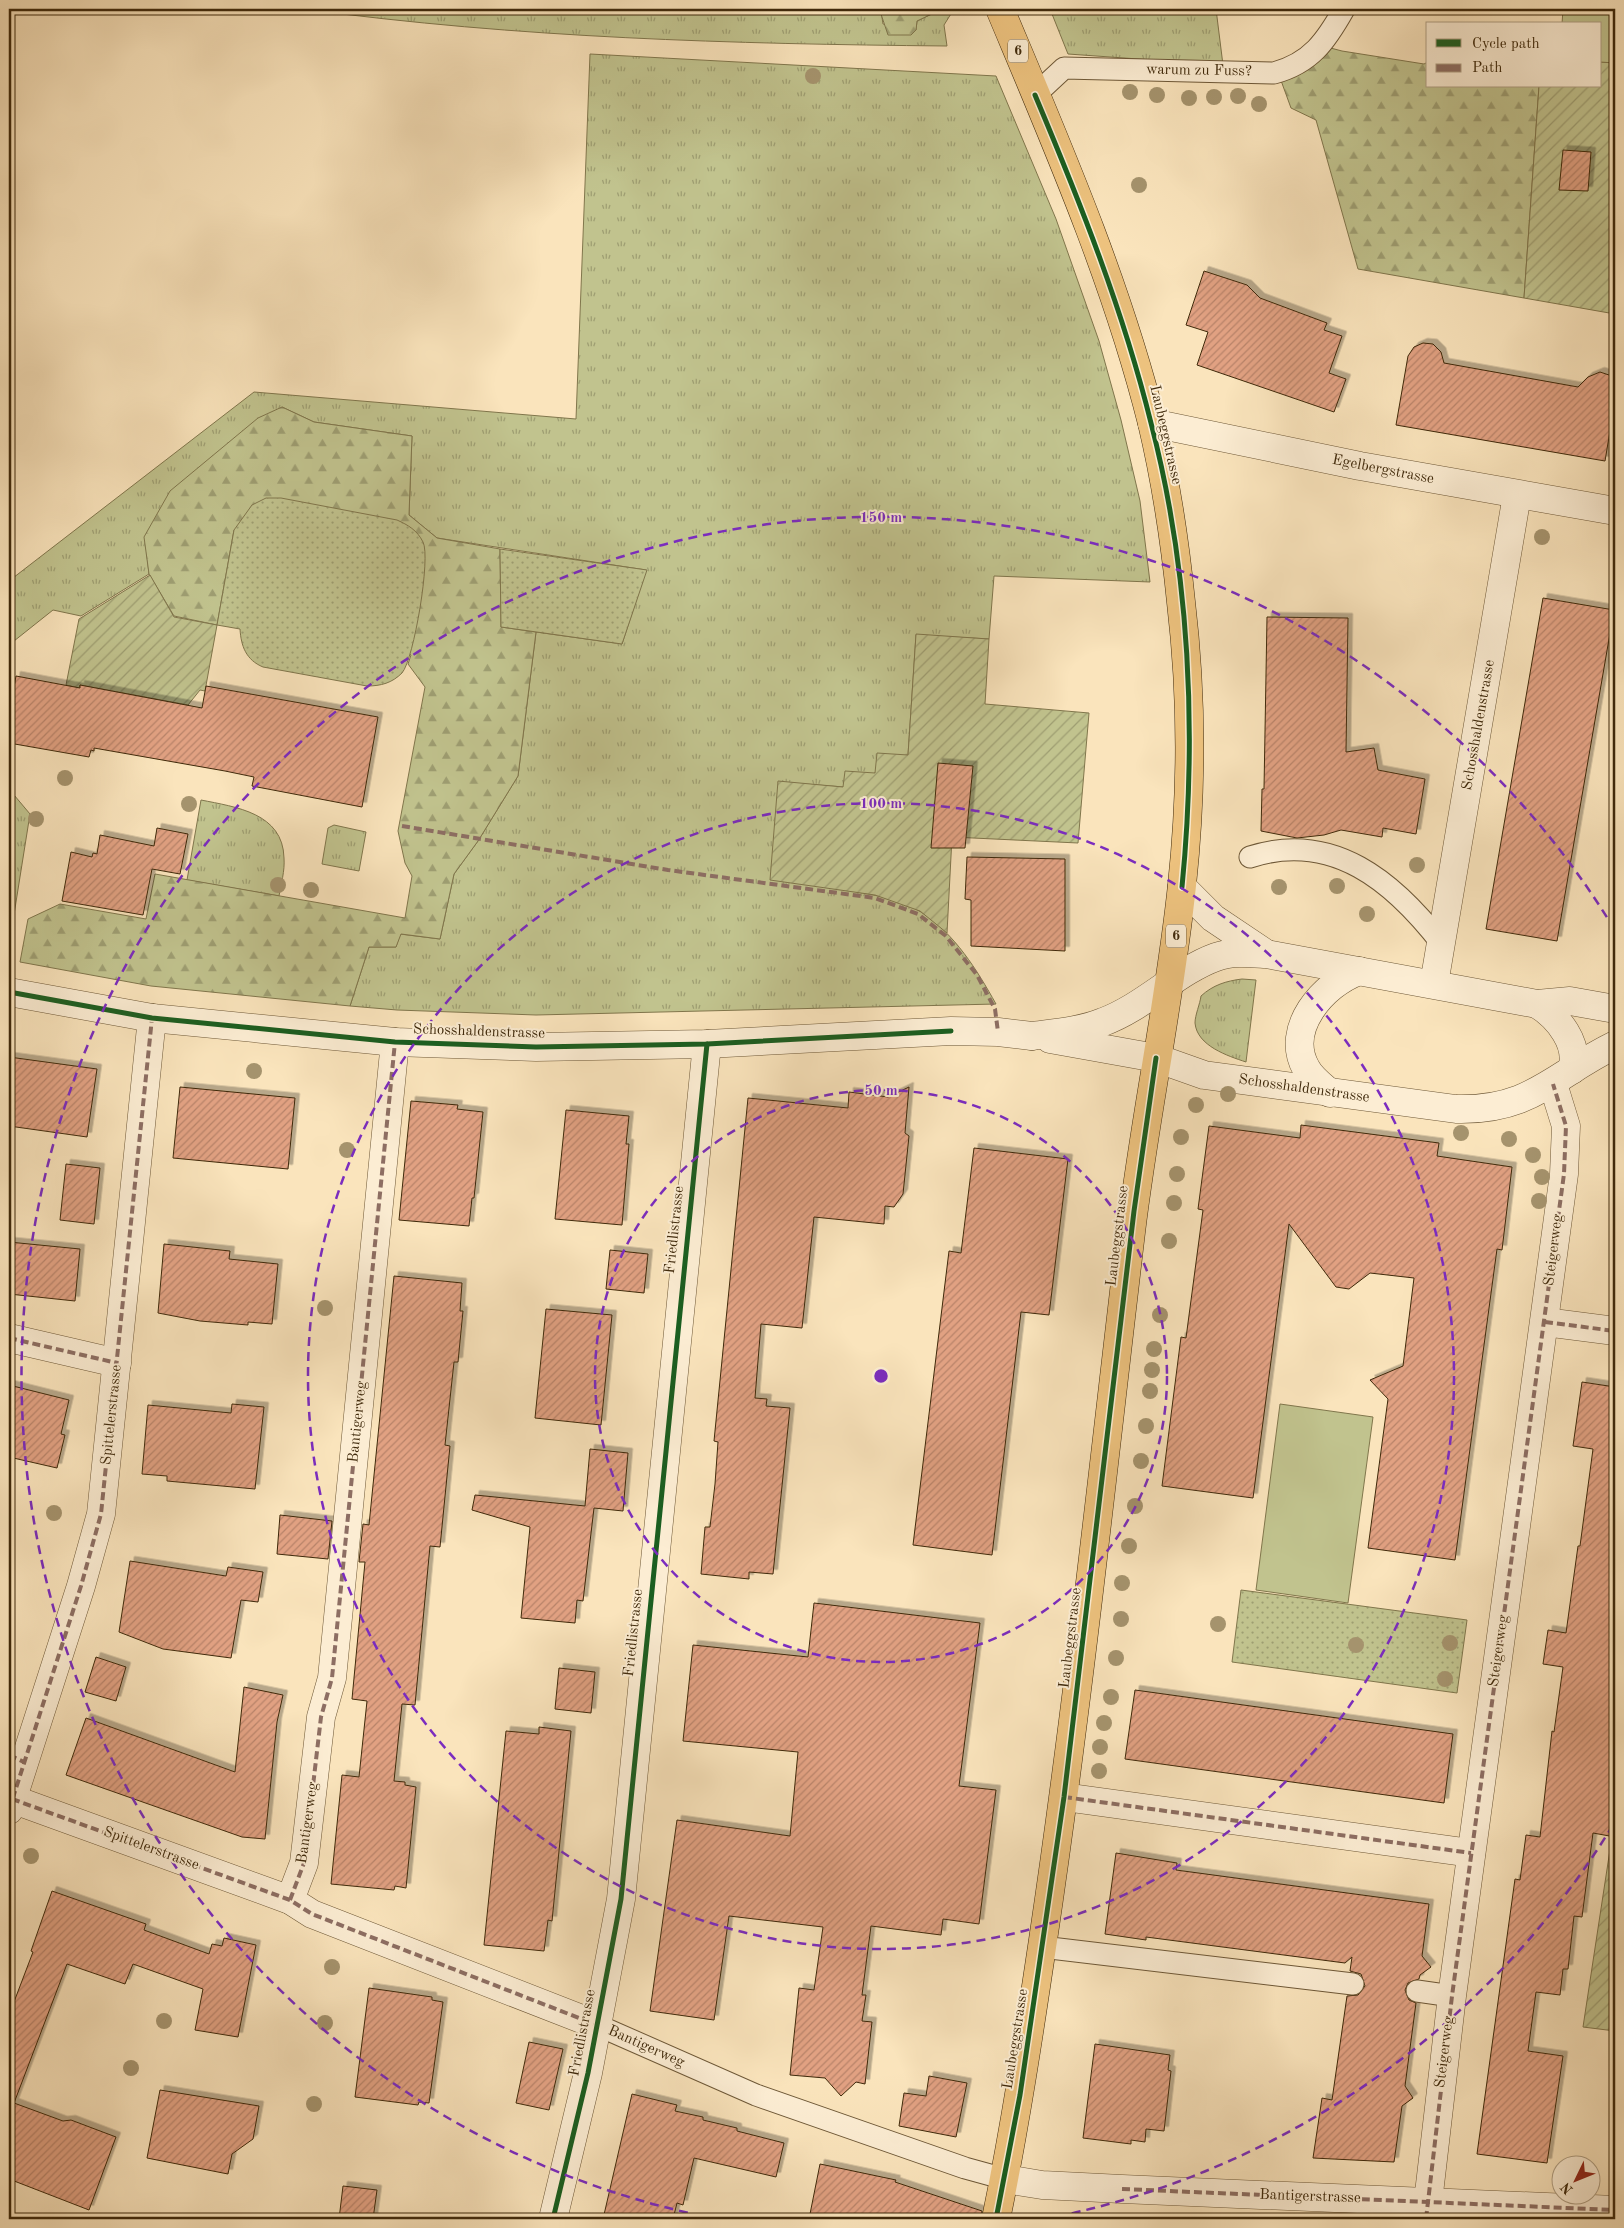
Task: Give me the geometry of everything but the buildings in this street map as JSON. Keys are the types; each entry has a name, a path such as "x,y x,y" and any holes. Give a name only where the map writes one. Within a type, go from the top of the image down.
{"main road":[{"name":"Laubeggstrasse","path":"996,2219 1020,2095 1064,1797 1134,1211 1182,888 1188,795 1187,663 1175,554 1152,423 1126,332 1097,248 1000,9"}],"street":[{"name":"Egelbergstrasse","path":"1152,423 1517,495 1615,511"},
{"name":"Schosshaldenstrasse","path":"1434,984 1517,495"},
{"name":"Schosshaldenstrasse","path":"1182,888 1212,918 1266,954"},
{"name":"Schosshaldenstrasse","path":"1032,1036 1069,1031 1103,1022 1136,1006 1216,957 1246,953 1266,954 1537,1004 1570,1001 1615,1009"},
{"path":"1330,1093 1305,1068 1299,1050 1300,1036 1308,1014 1319,998 1337,981 1359,971"},
{"name":"Schosshaldenstrasse","path":"9,992 152,1018 396,1042 536,1047 707,1044 951,1031 998,1032 1032,1036 1156,1058 1204,1075 1456,1110 1482,1110 1521,1100 1615,1045"},
{"name":"Schosshaldenstrasse","path":"1537,1004 1547,1010 1564,1030 1574,1054 1562,1077"},
{"name":"Spittelerstrasse","path":"152,1018 105,1486 96,1535 17,1758 10,1805 290,1900"},
{"name":"Bantigerweg","path":"396,1042 332,1678 321,1717 304,1863 290,1900 312,1914 597,2026"},
{"name":"Friedlistrasse","path":"553,2219 566,2170 597,2026 621,1899 707,1044"},
{"name":"Steigerweg","path":"1426,2210 1471,1853 1564,1174 1566,1126 1562,1077"},
{"path":"1545,1322 1615,1332"},
{"path":"9,1338 117,1363"},
{"path":"1064,1797 1471,1853"},
{"name":"Bantigerstrasse","path":"1004,2179 1042,2184 1426,2210 1615,2210"}],"lane":[{"name":"warum zu Fuss?","path":"1035,95 1064,68 1274,73 1299,64 1316,50 1344,9"},
{"path":"1250,857 1265,852 1295,850 1327,853 1344,859 1376,877 1391,889 1419,915 1442,944"},
{"path":"1042,1947 1353,1984"},
{"path":"1417,1991 1452,1996"},
{"name":"Bantigerweg","path":"597,2026 756,2095 965,2168 1004,2179"}],"green space":[{"path":"304,9 860,9 881,11 883,24 916,30 917,21 936,12 935,9 954,9 944,25 947,46 625,38 465,27"},
{"path":"860,9 935,9 936,12 917,21 916,30 911,35 888,35 880,11"},
{"path":"1050,9 1216,9 1223,65 1068,54"},
{"path":"1563,9 1615,9 1615,63 1602,62 1602,22 1562,22"},
{"path":"1323,46 1342,51 1426,63 1426,88 1539,88 1524,298 1358,269 1316,120 1291,108 1279,75"},
{"path":"590,54 996,76 1056,219 1099,341 1121,420 1140,501 1150,582 994,576 989,639 916,635 908,755 844,787 778,782 835,888 890,899 921,912 955,942 981,978 996,1004 536,1015 397,1010 350,1006 369,947 396,947 400,934 440,939 454,874 478,841 518,776 536,632 622,644 646,570 437,538 409,515 412,436 314,422 282,407 145,537 149,574 81,616 53,610 9,645 9,581 254,392 576,419"},
{"path":"1602,62 1615,63 1615,314 1524,298 1539,88 1602,88"},
{"path":"282,407 314,422 412,436 409,515 437,538 500,549 501,627 536,632 518,776 478,841 454,874 440,939 401,934 396,947 369,947 350,1006 151,986 20,962 28,919 60,904 146,919 155,874 405,918 412,876 405,863 398,831 425,687 408,664 411,655 234,530 217,625 174,616 149,574 144,537 170,491 258,418"},
{"path":"266,498 281,498 397,520 418,534 423,542 425,551 420,608 407,664 402,673 394,679 386,683 367,686 263,667 252,660 246,652 243,647 240,629 217,625 234,530 252,505"},
{"path":"500,549 647,570 622,644 501,627"},
{"path":"150,575 174,617 217,625 205,691 200,690 188,705 80,685 79,688 66,685 79,619"},
{"path":"916,634 989,639 985,704 1089,713 1078,843 952,837 947,933 920,911 875,895 770,880 778,781 843,787 845,771 875,773 877,753 908,755"},
{"path":"9,789 30,814 9,946"},
{"path":"201,800 229,806 255,815 267,822 276,831 282,843 284,858 279,896 187,880"},
{"path":"334,825 366,832 359,871 322,864 328,828"},
{"path":"1242,979 1256,980 1246,1062 1222,1053 1207,1044 1197,1031 1195,1023 1201,996 1220,984"},
{"path":"1280,1404 1373,1417 1348,1603 1256,1590"},
{"path":"1241,1590 1467,1620 1457,1693 1232,1662"},
{"path":"1611,1843 1615,1843 1615,2031 1583,2027"}],"marked path":[{"path":"402,826 668,870 875,898 918,914 946,936 977,975 995,1009 998,1032"},
{"path":"9,1810 81,1586 101,1514 152,1018"},
{"path":"290,1900 304,1863 321,1717 332,1678 395,1042"},
{"path":"1426,2219 1452,1996 1564,1174 1566,1126 1553,1084"},
{"path":"1545,1322 1615,1331"},
{"path":"9,1338 117,1363"},
{"path":"9,1755 24,1762"},
{"path":"1064,1797 1471,1853"},
{"path":"12,1799 290,1900 312,1914 597,2025"},
{"path":"1122,2189 1615,2210"}],"cycle path":[{"path":"1035,95 1084,216 1114,298 1140,381 1164,480 1182,595 1187,654 1189,771 1182,887"},
{"path":"9,992 152,1018 395,1042 536,1047 707,1044 951,1031"},
{"path":"553,2219 588,2073 621,1899 707,1044"},
{"path":"996,2219 1020,2095 1064,1797 1134,1211 1156,1058"}]}
